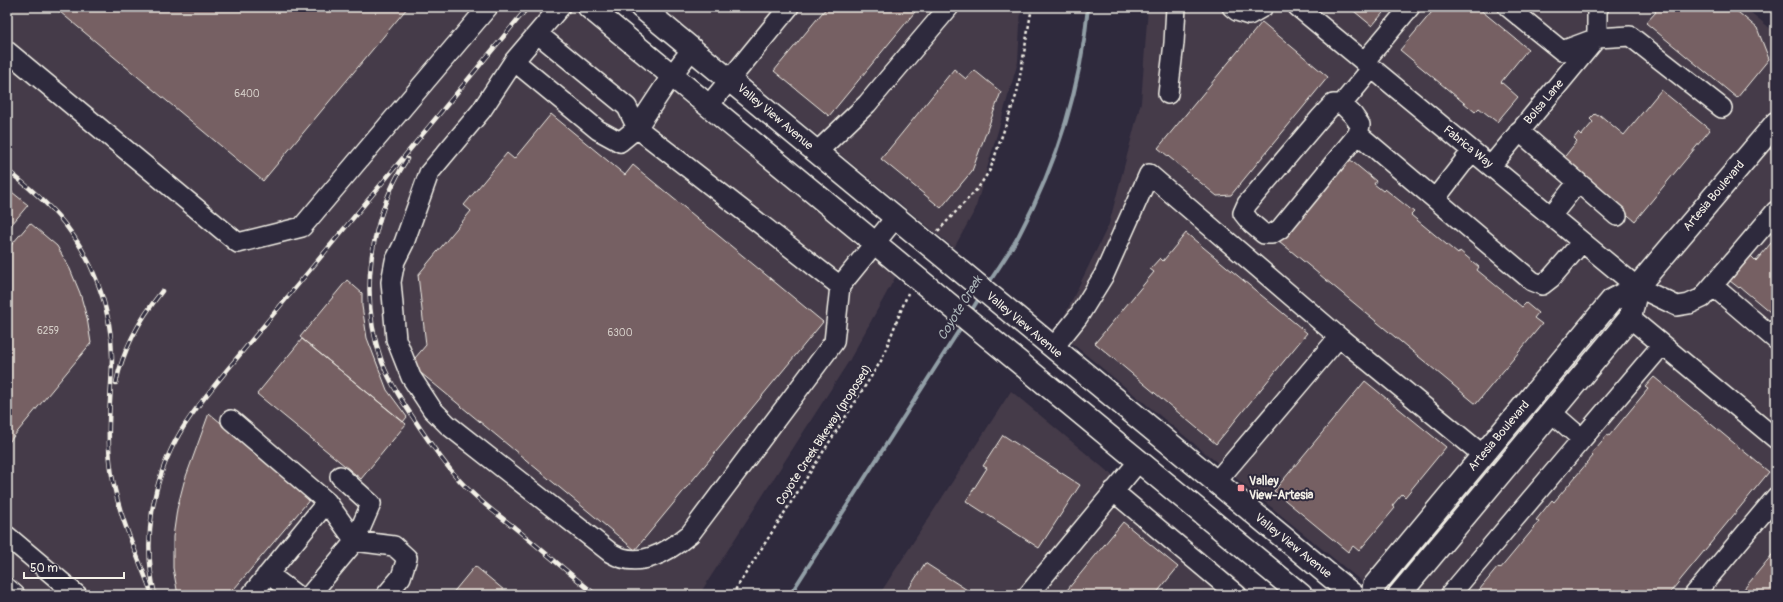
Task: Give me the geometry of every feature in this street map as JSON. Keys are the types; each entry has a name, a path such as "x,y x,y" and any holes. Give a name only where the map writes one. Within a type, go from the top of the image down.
{"main road":[{"path":"590,7 1301,595"},
{"name":"Valley View Avenue","path":"641,7 896,217 1024,325 1353,595"},
{"name":"Artesia Boulevard","path":"1373,595 1374,586 1612,300 1637,287 1776,122"},
{"name":"Artesia Boulevard","path":"1400,595 1630,318 1637,287"}],"street":[{"path":"560,7 514,61 481,111 429,173 404,243 395,261 390,282 396,339 411,377 432,409 448,425 611,553 627,560 656,556 672,548 690,534 834,342 840,286 896,217"},
{"path":"709,105 789,7"},
{"path":"817,152 867,104 949,7"},
{"path":"1168,94 1174,44 1176,7"},
{"path":"1232,7 1237,11 1250,15 1263,7"},
{"name":"Fabrica Way","path":"1298,7 1637,287 1677,306 1689,304 1702,298 1776,211"},
{"path":"1342,104 1410,7"},
{"path":"1508,7 1562,51 1597,38 1630,36 1722,108"},
{"path":"1597,38 1597,10 1599,7"},
{"path":"7,51 238,242 302,227 481,9"},
{"path":"538,34 627,107 637,128 840,286"},
{"name":"Bolsa Lane","path":"1490,166 1597,38"},
{"path":"514,61 598,130 620,142 637,128 672,75 692,49"},
{"path":"1333,104 1342,104 1354,114 1360,125 1358,134 1280,229 1272,234 1264,234 1243,214 1247,204 1333,104"},
{"path":"1519,131 1617,216"},
{"path":"1358,134 1532,281 1542,285 1551,278 1582,242"},
{"path":"1434,199 1472,151"},
{"path":"1052,348 1078,317 1104,275 1149,174 1339,337 1483,455"},
{"path":"1551,216 1578,182"},
{"path":"1713,286 1776,340"},
{"path":"1630,318 1776,439"},
{"path":"1216,482 1339,337"},
{"path":"1450,595 1662,345"},
{"path":"1551,412 1582,439"},
{"path":"231,420 327,502 355,541 394,546 407,558 401,577 386,595"},
{"path":"1028,595 1139,461"},
{"path":"310,595 355,541 371,504 340,476"},
{"path":"1114,491 1237,595"},
{"path":"1694,595 1776,497"},
{"path":"252,595 327,502"},
{"path":"7,536 77,595"},
{"path":"266,576 271,576 296,595"},
{"path":"7,588 15,595"}],"path":[{"path":"926,243 978,188 990,170 1017,93 1032,7"},
{"name":"Coyote Creek Bikeway (proposed)","path":"732,595 881,362 909,291 924,282"}],"shaded area":[{"path":"7,7 569,7 896,276 849,361 699,595 7,595"},
{"path":"661,7 1021,7 1018,62 975,210 954,248"},
{"path":"1148,7 1744,7 1776,33 1776,595 1378,595 1057,331 1109,224 1141,102"},
{"path":"1011,391 1256,595 879,595"}],"building":[{"path":"54,7 408,7 263,181"},
{"path":"827,7 919,7 829,116 774,71"},
{"path":"1349,7 1388,7 1372,26"},
{"path":"1436,7 1477,7 1528,49 1501,82 1518,97 1497,122 1479,108 1475,112 1400,50"},
{"path":"1650,7 1732,7 1757,28 1769,59 1737,98 1646,23 1656,12"},
{"path":"1262,22 1328,77 1231,195 1217,196 1158,148"},
{"path":"954,69 966,79 974,70 1001,92 972,171 941,208 881,159"},
{"path":"1661,90 1710,130 1635,221 1562,160 1577,141 1574,138 1578,133 1581,136 1593,122 1590,119 1595,114 1598,116 1600,115 1624,135"},
{"path":"551,114 625,175 633,165 823,322 635,550 410,364 426,345 418,275 471,211 464,205 507,153 514,159"},
{"path":"1348,158 1376,181 1374,184 1383,191 1385,189 1414,212 1411,215 1458,254 1460,251 1479,267 1477,270 1522,307 1526,303 1538,313 1534,318 1542,324 1476,404 1279,241"},
{"path":"7,188 28,205 7,230"},
{"path":"30,223 57,246 70,269 80,293 87,318 91,343 9,442 7,440 7,250"},
{"path":"1186,233 1307,333 1216,444 1095,343 1154,272 1150,269 1160,258 1163,261"},
{"path":"1776,237 1776,317 1740,287 1739,288 1730,281 1751,256 1756,261"},
{"path":"347,280 362,293 362,306 367,338 387,390 407,417 403,422 300,337"},
{"path":"302,339 406,424 361,479 257,394"},
{"path":"1654,377 1769,472 1668,595 1475,595 1498,567 1500,569 1539,522 1536,520 1552,500 1554,502 1593,456 1591,454 1607,435 1609,436 1648,389 1645,387"},
{"path":"1365,381 1446,447 1405,497 1402,494 1392,506 1395,508 1359,551 1353,546 1348,552 1274,491"},
{"path":"209,413 311,498 229,595 178,595 173,568 173,537 177,509 184,482"},
{"path":"1003,435 1080,485 1039,548 966,501 987,468 983,466"},
{"path":"1123,522 1178,567 1155,595 1063,595"},
{"path":"1776,550 1776,595 1739,595"},
{"path":"925,563 975,595 905,595"},
{"path":"475,566 510,595 451,595"}],"waterway":[{"name":"Coyote Creek","path":"988,284 1019,235 1055,153 1073,96 1085,37 1088,7"},
{"name":"Coyote Creek","path":"970,313 981,295"},
{"name":"Coyote Creek","path":"790,595 963,324"}],"railway":[{"path":"155,595 151,574 150,553 152,510 163,469 171,450 186,423 227,370 528,7"},
{"path":"407,159 394,182 384,206 372,258 370,284 371,311 375,337 382,362 399,396 440,457 452,472 482,502 596,595"},
{"path":"7,170 34,192 58,216 70,231 90,264 104,301 111,338 112,357 109,422 109,447 112,477 120,510 150,589"},
{"path":"116,383 123,358 133,335 162,291"}],"place":[{"name":"Valley View-Artesia","path":"1241,488"}]}
